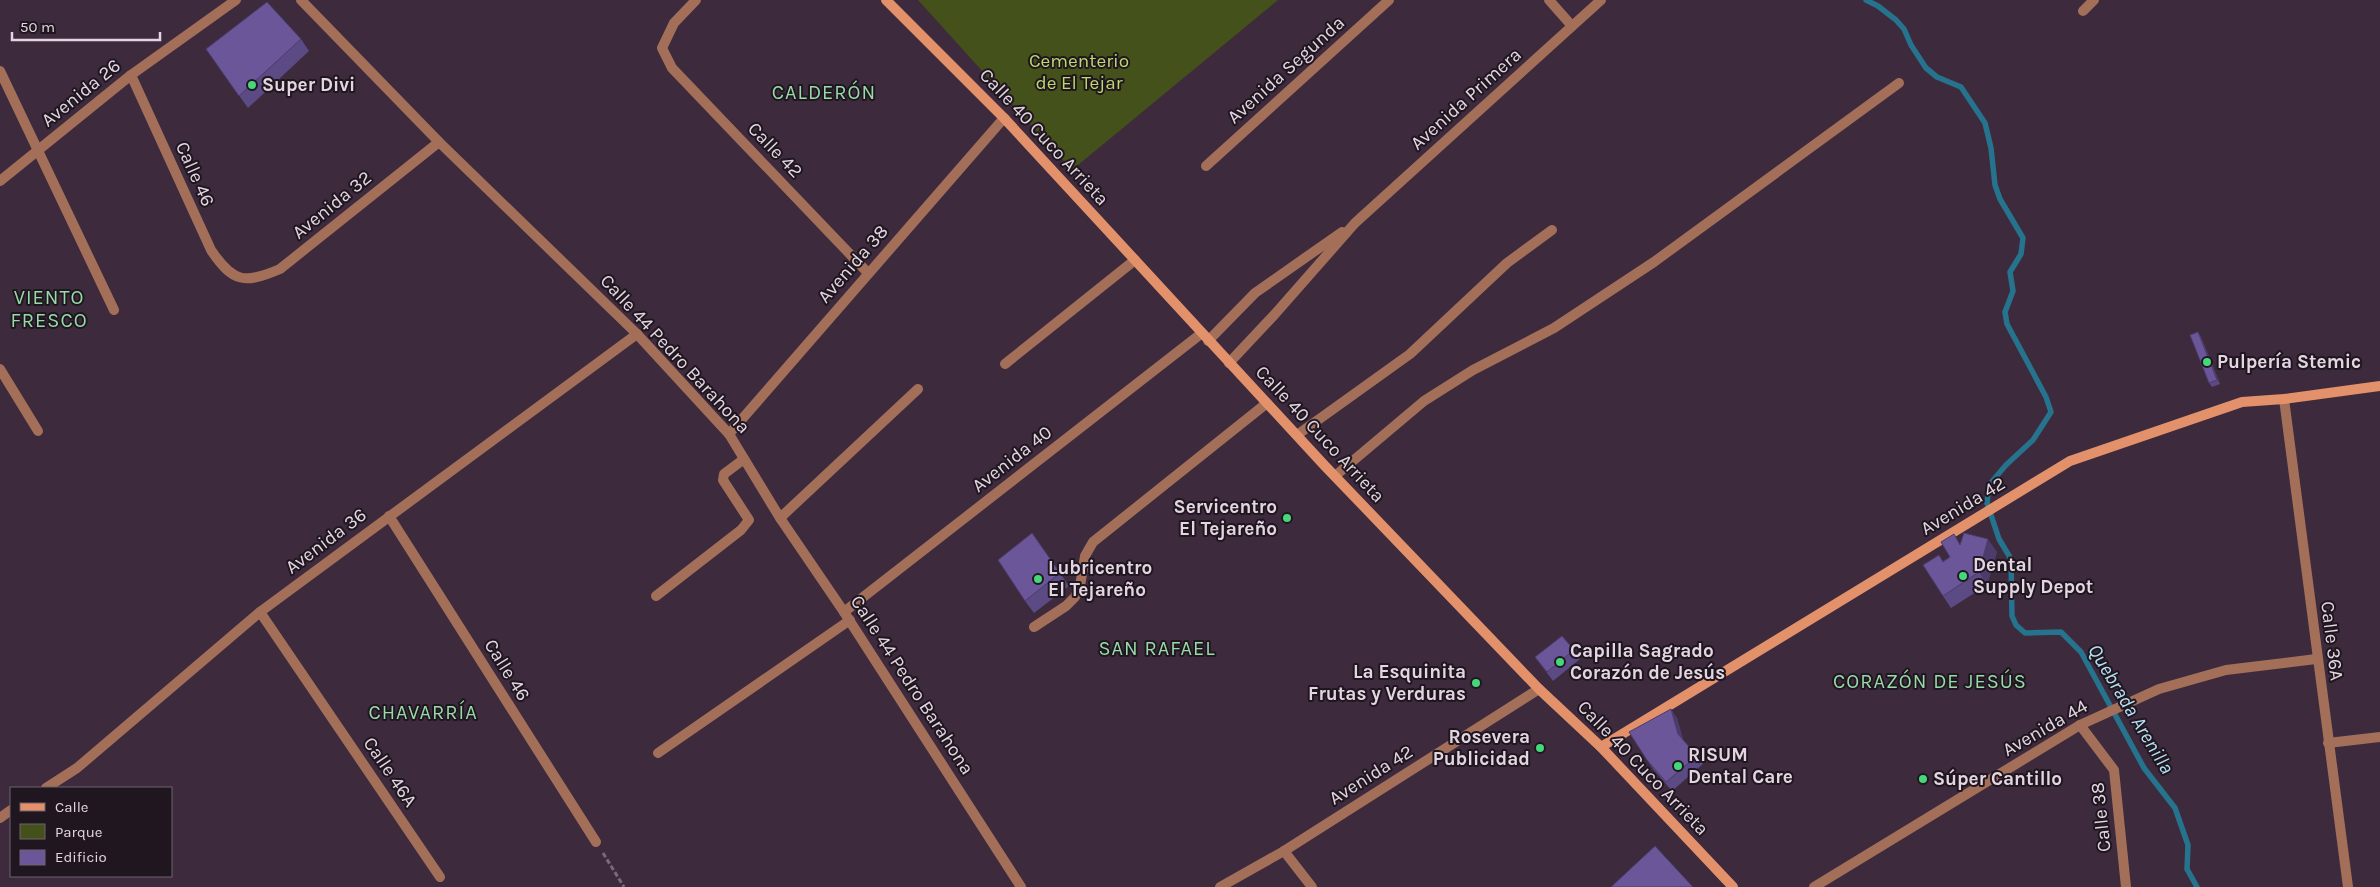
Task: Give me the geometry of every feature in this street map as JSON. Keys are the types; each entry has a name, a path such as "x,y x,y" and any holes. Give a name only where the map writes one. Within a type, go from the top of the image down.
{"main road":[{"name":"Calle 40 Cuco Arrieta","path":"886,0 1004,118 1335,476 1540,689 1601,747 1733,887"},
{"name":"Avenida 42","path":"1601,747 2070,461 2242,402 2284,399 2380,386"}],"street":[{"name":"Avenida 26","path":"0,181 131,75 236,0"},
{"name":"Calle 44 Pedro Barahona","path":"301,0 439,142 637,334 730,434 780,518 847,616 1021,887"},
{"name":"Calle 42","path":"696,0 674,23 662,48 672,68 868,273"},
{"name":"Avenida Segunda","path":"1206,166 1389,0"},
{"path":"1549,0 1572,26"},
{"name":"Avenida Primera","path":"1229,363 1355,223 1601,0"},
{"path":"2083,11 2094,0"},
{"path":"0,71 114,310"},
{"name":"Calle 46","path":"131,75 211,250 224,269 240,278"},
{"path":"1335,476 1424,401 1473,370 1554,328 1654,262 1899,83"},
{"name":"Avenida 38","path":"730,434 1004,118"},
{"name":"Avenida 32","path":"240,278 257,279 280,269 439,142"},
{"name":"Avenida Primera","path":"1205,337 1255,293 1355,223"},
{"path":"1297,435 1410,354 1506,263 1552,230"},
{"path":"1005,364 1135,260"},
{"name":"Avenida 36","path":"48,787 77,768 260,612 637,334"},
{"name":"Avenida 40","path":"658,753 847,616 1205,337"},
{"path":"0,369 38,432"},
{"path":"780,518 918,389"},
{"name":"Calle 36A","path":"2284,399 2316,659 2348,887"},
{"path":"1034,627 1066,606 1075,597 1080,586 1084,556 1092,542 1267,403"},
{"path":"656,596 741,530 749,520 723,480 724,474 744,459"},
{"name":"Calle 46","path":"389,516 596,842"},
{"name":"Calle 46A","path":"260,612 440,877"},
{"name":"Avenida 44","path":"1814,887 2080,725 2159,689 2226,670 2316,659"},
{"name":"Avenida 42","path":"1220,887 1284,851 1540,689"},
{"name":"Calle 38","path":"2080,725 2114,770 2126,887"},
{"path":"2328,743 2380,737"},
{"path":"1284,851 1312,887"}],"path":[{"path":"596,842 624,887"}],"green space":[{"name":"Cementerio de El Tejar","path":"918,0 1278,0 1072,170"}],"building":[{"name":"Super Divi","path":"267,2 301,39 239,96 206,49"},
{"name":"Pulpería Stemic","path":"2198,332 2217,380 2209,383 2190,335"},
{"name":"Lubricentro El Tejareño","path":"1032,533 1060,573 1025,601 998,560"},
{"path":"1964,533 1988,539 1979,572 1943,596 1923,565 1939,555 1943,562 1950,557 1941,542 1954,534 1960,545"},
{"path":"1562,636 1574,650 1547,672 1535,657"},
{"path":"1671,709 1678,734 1697,756 1666,782 1647,760 1629,732"},
{"path":"1655,846 1693,887 1611,887"}],"waterway":[{"name":"Quebrada Arenilla","path":"1866,0 1878,6 1904,29 1911,45 1926,68 1937,77 1961,87 1985,123 1991,148 1995,185 2000,199 2023,238 2021,254 2010,272 2013,291 2005,312 2007,324 2046,397 2051,412 2033,440 2006,465 1989,485 1987,503 1999,539 2011,559 2012,616 2016,625 2025,633 2061,632 2081,652 2144,768 2175,808 2188,845 2187,869 2197,887"}],"place":[{"name":"Super Divi","path":"252,85"},
{"name":"Pulpería Stemic","path":"2207,362"},
{"name":"Servicentro El Tejareño","path":"1287,518"},
{"name":"Dental Supply Depot","path":"1963,576"},
{"name":"Lubricentro El Tejareño","path":"1038,579"},
{"name":"Capilla Sagrado Corazón de Jesús","path":"1560,662"},
{"name":"La Esquinita Frutas y Verduras","path":"1476,683"},
{"name":"Rosevera Publicidad","path":"1540,748"},
{"name":"RISUM Dental Care","path":"1678,766"},
{"name":"Súper Cantillo","path":"1923,779"}],"district":[{"name":"CALDERÓN","path":"824,92"},
{"name":"VIENTO FRESCO","path":"49,308"},
{"name":"SAN RAFAEL","path":"1157,648"},
{"name":"CORAZÓN DE JESÚS","path":"1930,681"},
{"name":"CHAVARRÍA","path":"423,712"}]}
